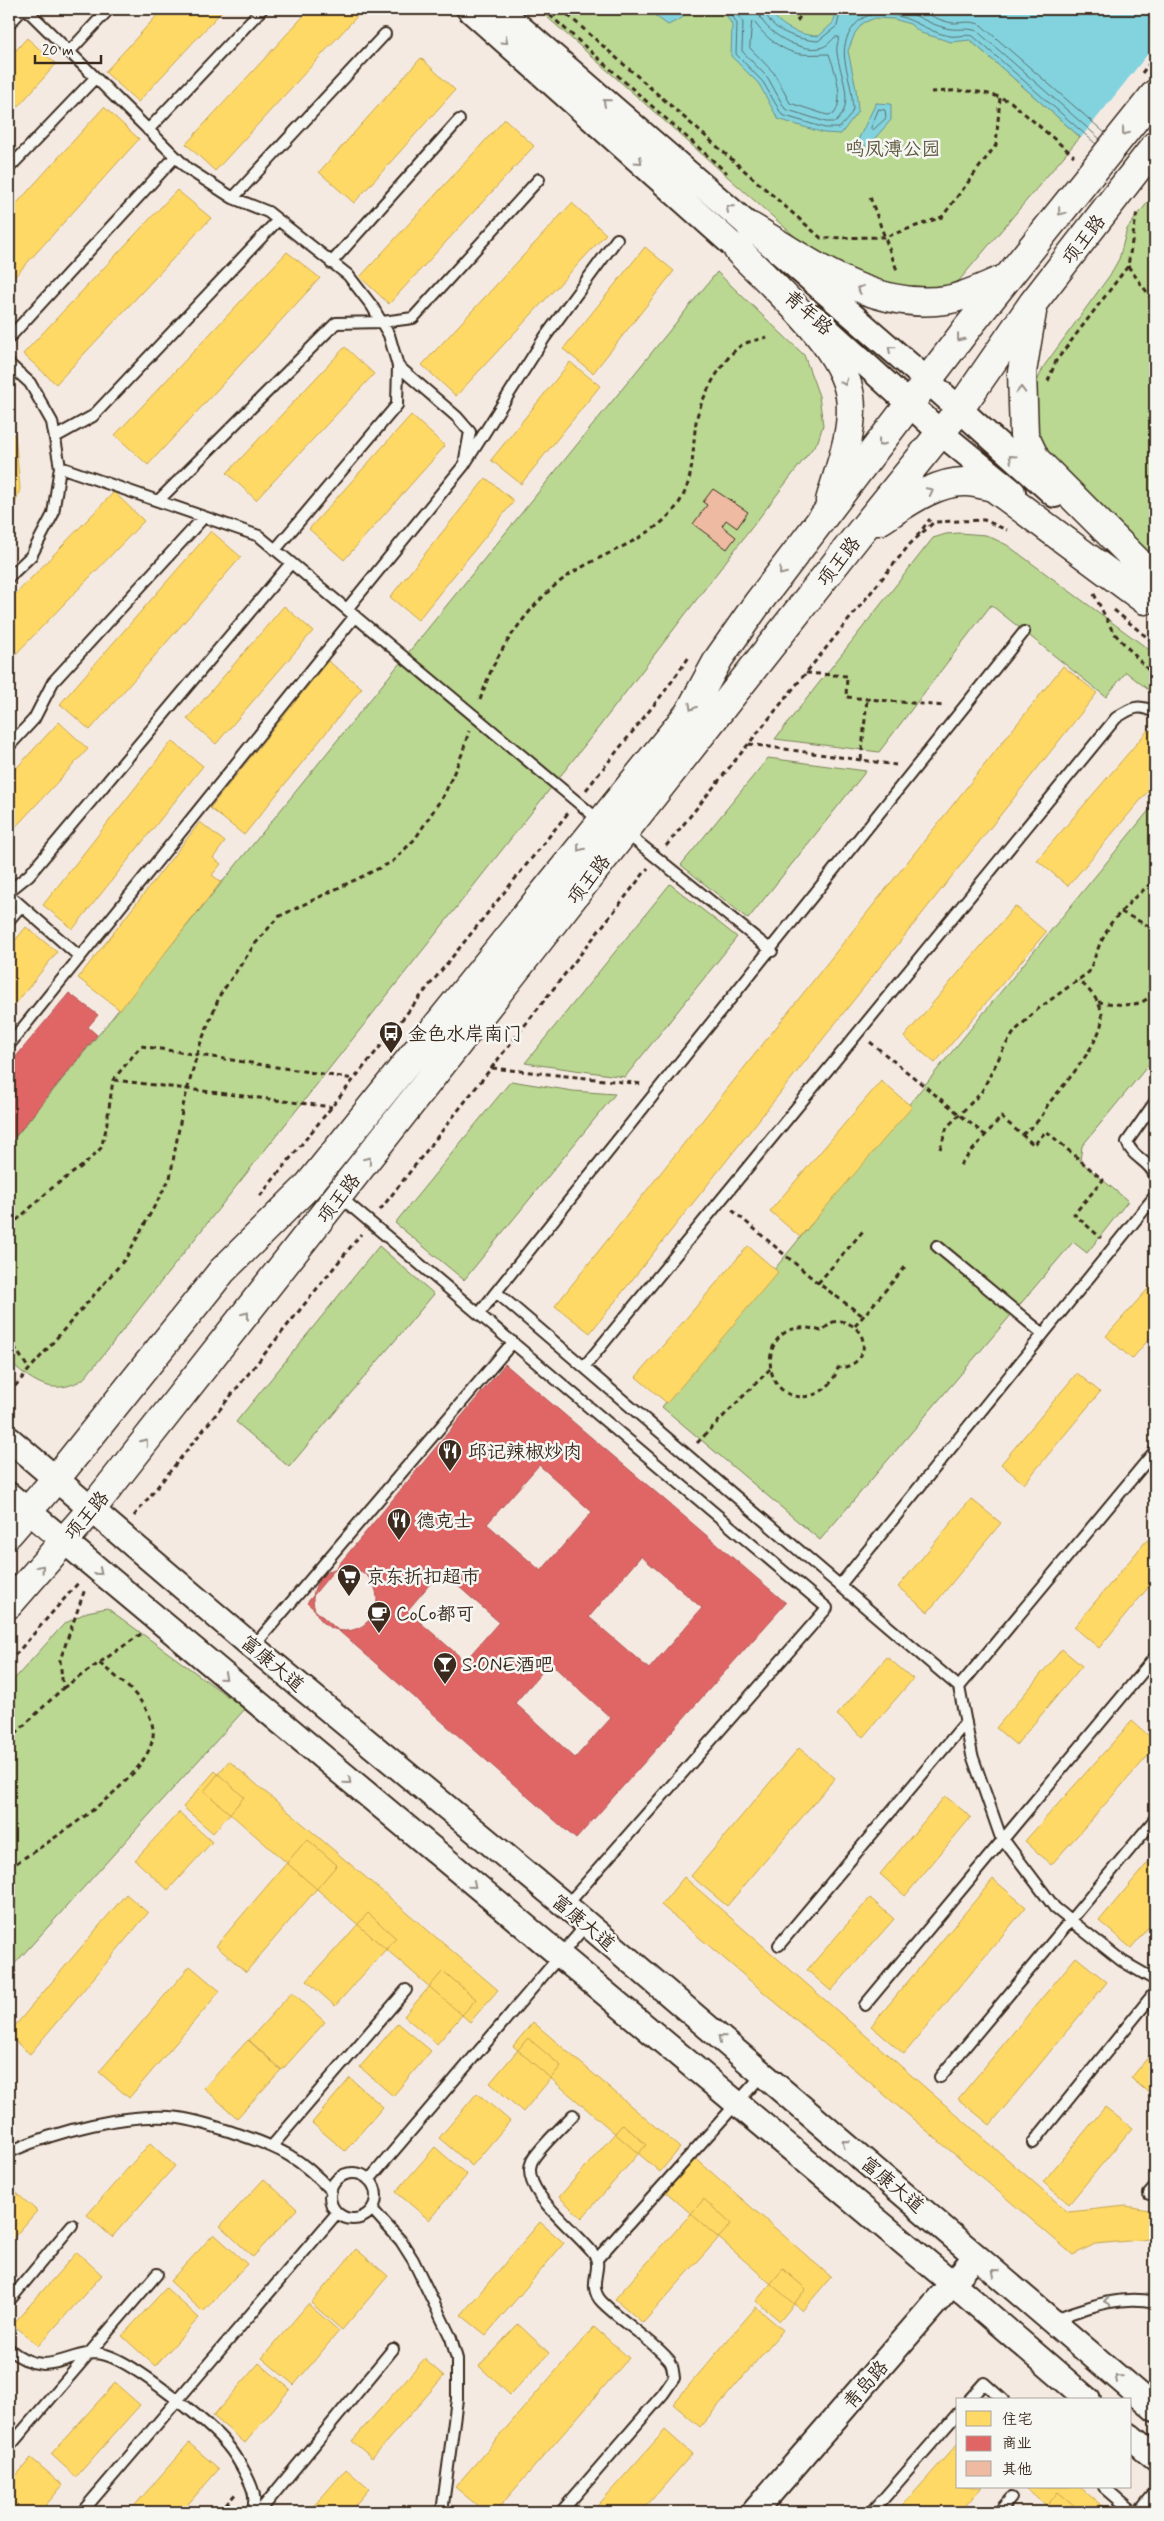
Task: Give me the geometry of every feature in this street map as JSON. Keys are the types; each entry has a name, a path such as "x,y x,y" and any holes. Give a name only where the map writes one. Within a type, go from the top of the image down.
{"main road":[{"name":"项王路","path":"9,1604 91,1510 339,1196 613,827 689,713 736,633 1008,278 1080,169 1155,94"},
{"name":"项王路","path":"9,1533 18,1503 55,1480 222,1271 308,1187 858,534 959,410 1033,303 1128,199 1155,146"},
{"path":"744,238 880,297 916,301 947,300 1008,278"},
{"path":"744,238 826,343 840,368 850,396 848,434 826,515"},
{"path":"1033,303 1022,372 1024,435 1036,460 1153,592"},
{"path":"858,534 908,502 945,484 967,482 993,487 1153,592"}],"street":[{"name":"青年路","path":"469,9 744,238 928,381 1153,592"},
{"name":"青年路","path":"499,9 744,238 941,433 1153,592"},
{"name":"富康大道","path":"9,1439 253,1647 566,1906 1155,2409"},
{"name":"富康大道","path":"18,1503 159,1623 952,2283 1086,2398"},
{"name":"青岛路","path":"754,2512 976,2256"},
{"path":"1132,2438 1155,2457"}],"lane":[{"path":"9,24 25,9 188,169 233,198 268,212 348,275 372,306 389,335 398,366 397,404 275,550"},
{"path":"69,52 109,9"},
{"path":"148,130 262,9"},
{"path":"233,198 385,34"},
{"path":"9,168 96,78"},
{"path":"331,262 459,120"},
{"path":"9,338 176,157"},
{"path":"158,501 336,323 382,322 413,318 539,179"},
{"path":"55,437 93,416 278,220"},
{"path":"347,610 464,465 545,337 617,239"},
{"path":"9,364 30,382 52,422 60,467 53,514 31,556 9,577"},
{"path":"398,366 457,417 470,432 464,465"},
{"path":"60,467 259,536 577,801 656,858 772,951"},
{"path":"9,746 34,719 53,682 204,517"},
{"path":"9,891 29,875 291,563"},
{"path":"9,1045 355,616"},
{"path":"479,1314 772,951 1024,632"},
{"path":"584,1367 1116,718 1132,707 1145,707 1155,713"},
{"path":"9,896 80,956"},
{"path":"9,920 21,906"},
{"path":"1155,1102 1127,1142 1130,1152 1153,1169 1155,1176"},
{"path":"339,1196 827,1608 566,1906"},
{"path":"840,1585 1155,1196"},
{"path":"937,1246 1043,1334"},
{"path":"496,1292 959,1687 972,1755 1000,1835 1054,1908 1122,1961 1155,1980"},
{"path":"253,1647 513,1342"},
{"path":"959,1687 1155,1451"},
{"path":"865,2005 1155,1657"},
{"path":"779,1945 966,1722"},
{"path":"940,2078 1155,1819"},
{"path":"369,2180 587,1924"},
{"path":"272,2146 406,1990"},
{"path":"1033,2143 1155,1992"},
{"path":"561,2512 663,2394 674,2378 670,2361 601,2301 594,2283 597,2259 763,2074"},
{"path":"573,2115 532,2161 530,2173 532,2182 546,2204 582,2239 597,2259"},
{"path":"9,2152 40,2140 102,2123 147,2116 199,2121 272,2146 302,2162 330,2191 332,2206 337,2213 344,2217 359,2218 372,2209 376,2195 369,2180 359,2174 345,2175 334,2184 330,2191"},
{"path":"372,2209 401,2241 413,2260 444,2322 457,2359 457,2399 442,2512"},
{"path":"82,2512 337,2213"},
{"path":"9,2301 72,2225"},
{"path":"9,2447 157,2274"},
{"path":"1052,2320 1098,2304 1131,2299 1155,2302"},
{"path":"9,2348 27,2360 46,2364 60,2363 90,2353 106,2355 126,2365 178,2401 228,2446 254,2497 253,2512"},
{"path":"259,2512 392,2350"},
{"path":"972,2398 984,2383 1001,2398"},
{"path":"872,2512 956,2415"},
{"path":"1105,2488 1133,2512"},
{"path":"1138,2512 1155,2492"},
{"path":"999,2512 1011,2498"}],"path":[{"path":"542,9 734,180"},
{"path":"561,9 821,238 885,238 942,217 996,144 1000,97"},
{"path":"797,21 805,9"},
{"path":"932,92 970,90 1000,97 1011,102 1074,156 1080,169"},
{"path":"870,196 901,281"},
{"path":"1128,199 1128,266 1155,303"},
{"path":"1047,383 1056,361 1128,266"},
{"path":"9,1393 126,1258 170,1178 183,1106 197,1055 220,995 258,940 278,917 392,862 415,839 445,793 462,754 474,716 496,661 522,621 565,577 656,527 679,504 690,480 696,419 712,383 726,361 740,346 767,337"},
{"path":"120,1534 370,1222 656,858 910,544 934,522 984,520 1013,533"},
{"path":"1086,588 1101,600"},
{"path":"1094,594 1113,632 1155,677"},
{"path":"1108,606 1155,644"},
{"path":"258,1199 665,691 693,652"},
{"path":"806,673 847,676 846,697 965,707"},
{"path":"861,760 867,699"},
{"path":"748,744 917,768"},
{"path":"940,1149 947,1127 981,1093 1005,1046 1015,1031 1038,1008 1090,972 1099,946 1111,923 1155,880"},
{"path":"1121,912 1155,929"},
{"path":"1022,1135 1040,1119 1048,1104 1063,1089 1095,1041 1100,1029 1102,1015 1098,1002 1079,980"},
{"path":"1098,1002 1136,1005 1147,1001 1155,989"},
{"path":"858,1032 985,1135"},
{"path":"9,1237 17,1220 52,1188 86,1164 101,1148 106,1129 113,1080 141,1046 354,1078"},
{"path":"491,1068 662,1087"},
{"path":"113,1080 332,1106"},
{"path":"960,1165 1001,1117 1034,1145 1046,1131 1103,1180 1074,1214 1113,1248"},
{"path":"721,1200 818,1283 863,1316"},
{"path":"818,1283 863,1231"},
{"path":"855,1326 906,1266"},
{"path":"840,1321 855,1326 863,1338 862,1353 853,1365 838,1368 834,1380 826,1388 816,1394 804,1396 787,1392 774,1380 770,1369 772,1347 778,1338 787,1331 798,1327 809,1327 821,1331 833,1322 840,1321"},
{"path":"9,1338 29,1369"},
{"path":"686,1454 770,1369"},
{"path":"9,1662 93,1567"},
{"path":"64,1688 60,1660 93,1567"},
{"path":"9,1740 64,1688 99,1662 159,1623"},
{"path":"9,1868 106,1799 134,1774 147,1754 153,1730 147,1712 137,1696 99,1662"},
{"path":"220,2512 247,2480"}],"green space":[{"name":"鸣凤溥公园","path":"538,9 935,9 1080,137 957,283 944,291 924,295 834,271"},
{"path":"1151,198 1155,203 1155,560 1058,474 1035,434 1034,388 1044,366 1110,275 1119,259 1127,229"},
{"path":"717,272 804,355 819,396 823,425 818,441 599,727 84,1378 69,1385 59,1387 41,1384 9,1361 9,1145"},
{"path":"959,533 986,535 1007,545 1155,654 1155,695 1126,672 1106,697 991,605 879,752 775,739 933,538"},
{"path":"768,758 866,771 748,919 681,865"},
{"path":"1155,803 1155,1057 1082,1146 1080,1161 1128,1201 1087,1253 1073,1242 820,1540 662,1407"},
{"path":"670,884 737,937 625,1077 525,1063"},
{"path":"511,1081 573,1091 615,1094 464,1280 395,1223"},
{"path":"379,1246 434,1294 289,1467 236,1422"},
{"path":"107,1608 245,1709 9,1970 9,1685 64,1624 87,1612"}],"water":[{"path":"651,9 688,9 682,18 668,25 654,15"},
{"path":"723,9 768,9 778,21 790,29 804,34 819,36 833,23 837,9 1155,9 1155,203 970,40 951,42 921,33 910,24 894,19 875,18 863,23 855,33 848,51 856,89 858,111 841,134 824,133 778,119 759,84 731,56 732,25"},
{"path":"876,103 891,104 891,120 867,147 858,140"}],"pier":[{"path":"1155,45 1155,196 1151,202 1080,139"}],"building: 住宅":[{"path":"163,9 224,9 138,102 105,72"},
{"path":"310,9 355,9 360,13 215,171 186,144"},
{"path":"27,38 56,64 9,117 9,58"},
{"path":"421,58 455,90 354,203 319,172"},
{"path":"104,107 139,139 9,283 9,212"},
{"path":"505,119 534,146 389,304 360,277"},
{"path":"177,190 211,218 56,384 23,354"},
{"path":"572,203 606,234 456,396 422,365"},
{"path":"645,247 674,271 593,373 563,349"},
{"path":"287,252 320,278 148,465 115,435"},
{"path":"345,347 374,374 256,500 227,473"},
{"path":"570,362 600,386 521,484 491,460"},
{"path":"411,415 445,446 344,560 309,529"},
{"path":"15,434 20,489 9,522 9,435"},
{"path":"486,478 514,501 418,620 390,597"},
{"path":"114,492 144,521 9,661 9,601"},
{"path":"211,531 241,557 90,730 60,704"},
{"path":"284,606 313,631 216,744 187,719"},
{"path":"328,661 362,688 244,835 210,808"},
{"path":"1063,666 1097,693 590,1333 555,1306"},
{"path":"59,722 88,749 9,834 9,776"},
{"path":"1149,729 1155,735 1155,783 1068,886 1037,860"},
{"path":"172,741 203,766 73,929 43,905"},
{"path":"200,822 225,842 213,858 221,864 212,875 221,882 120,1010 78,978"},
{"path":"1015,906 1046,932 935,1063 904,1037"},
{"path":"26,927 57,952 9,1012 9,948"},
{"path":"881,1081 912,1107 800,1237 770,1211"},
{"path":"748,1246 778,1272 667,1403 636,1377"},
{"path":"1155,1281 1155,1332 1132,1359 1106,1336"},
{"path":"1077,1373 1100,1392 1024,1484 1001,1464"},
{"path":"971,1499 1001,1523 928,1612 898,1587"},
{"path":"1147,1540 1155,1547 1155,1579 1099,1648 1074,1627"},
{"path":"1062,1649 1082,1666 1016,1745 996,1728"},
{"path":"887,1657 913,1679 863,1737 837,1715"},
{"path":"1132,1721 1155,1741 1155,1748 1051,1865 1025,1841"},
{"path":"799,1748 835,1778 727,1906 691,1876"},
{"path":"229,1761 498,1990 470,2022 204,1791"},
{"path":"215,1771 244,1797 213,1833 183,1807"},
{"path":"945,1796 971,1817 905,1896 880,1874"},
{"path":"179,1812 212,1842 168,1890 135,1860"},
{"path":"307,1839 337,1865 246,1972 216,1946"},
{"path":"1155,1854 1155,1919 1131,1948 1099,1921"},
{"path":"684,1877 1068,2212 1126,2206 1149,2210 1155,2212 1155,2234 1151,2239 1095,2244 1073,2255 661,1905"},
{"path":"993,1879 1026,1907 904,2054 871,2026"},
{"path":"126,1894 148,1913 30,2054 9,2036 9,2033"},
{"path":"870,1898 894,1919 831,1991 807,1970"},
{"path":"368,1913 396,1938 335,2006 307,1981"},
{"path":"1076,1957 1107,1982 990,2125 958,2099"},
{"path":"190,1966 220,1991 129,2098 99,2072"},
{"path":"443,1971 476,1999 437,2044 404,2016"},
{"path":"292,1992 325,2022 282,2070 249,2040"},
{"path":"533,2022 680,2148 660,2172 513,2046"},
{"path":"398,2023 431,2051 393,2096 360,2067"},
{"path":"528,2038 561,2066 523,2112 490,2083"},
{"path":"248,2040 281,2070 237,2118 204,2088"},
{"path":"1155,2049 1155,2098 1131,2078"},
{"path":"350,2078 383,2107 345,2151 312,2123"},
{"path":"477,2093 510,2121 472,2166 439,2138"},
{"path":"1105,2107 1132,2128 1069,2204 1043,2182"},
{"path":"623,2124 646,2145 582,2218 559,2197"},
{"path":"150,2143 175,2166 112,2237 87,2215"},
{"path":"435,2147 467,2175 429,2220 396,2192"},
{"path":"694,2157 831,2277 802,2311 665,2191"},
{"path":"264,2179 297,2209 253,2257 220,2226"},
{"path":"12,2189 37,2211 9,2243 9,2192"},
{"path":"704,2199 731,2224 643,2323 615,2299"},
{"path":"540,2222 564,2243 486,2335 461,2315"},
{"path":"214,2234 247,2264 203,2312 170,2281"},
{"path":"356,2249 388,2276 342,2330 311,2303"},
{"path":"77,2252 102,2275 38,2346 13,2324"},
{"path":"783,2269 806,2289 780,2321 756,2301"},
{"path":"166,2288 199,2318 155,2366 122,2336"},
{"path":"308,2304 339,2331 294,2385 262,2358"},
{"path":"756,2307 783,2330 700,2427 673,2404"},
{"path":"518,2324 549,2353 510,2395 479,2366"},
{"path":"594,2327 629,2358 495,2512 485,2512 455,2487"},
{"path":"424,2359 444,2376 372,2458 352,2441"},
{"path":"259,2363 290,2389 245,2443 213,2416"},
{"path":"115,2383 140,2405 76,2477 51,2454"},
{"path":"665,2430 692,2454 641,2512 592,2512"},
{"path":"189,2443 219,2469 181,2512 129,2512"},
{"path":"956,2445 956,2488 981,2488 960,2512 897,2512"},
{"path":"31,2458 63,2485 40,2512 9,2512 9,2484"},
{"path":"346,2469 369,2489 349,2512 309,2512"},
{"path":"1025,2488 1081,2488 1109,2512 1053,2512"},
{"path":"1058,2492 1081,2511 1042,2512"}],"building: 商业":[{"path":"69,993 98,1015 88,1027 97,1035 9,1144 9,1065"},
{"path":"505,1364 786,1603 576,1839 307,1603","holes":["539,1465 592,1512 541,1571 487,1524","641,1556 702,1608 649,1669 589,1617","441,1571 499,1622 465,1661 407,1611","550,1663 611,1718 575,1758 515,1703"]},
{"path":"345,1567 363,1573 371,1581 377,1599 371,1617 363,1625 345,1631 327,1625 319,1617 313,1599 319,1581 327,1573"}],"building: 其他":[{"path":"713,489 748,512 737,528 726,520 722,526 736,537 727,549 693,524 707,505 703,502"}],"place":[{"name":"金色水岸南门","path":"391,1054"},
{"name":"邱记辣椒炒肉","path":"450,1472"},
{"name":"德克士","path":"399,1541"},
{"name":"京东折扣超市","path":"349,1597"},
{"name":"CoCo都可","path":"379,1634"},
{"name":"S·ONE酒吧","path":"445,1685"}]}
